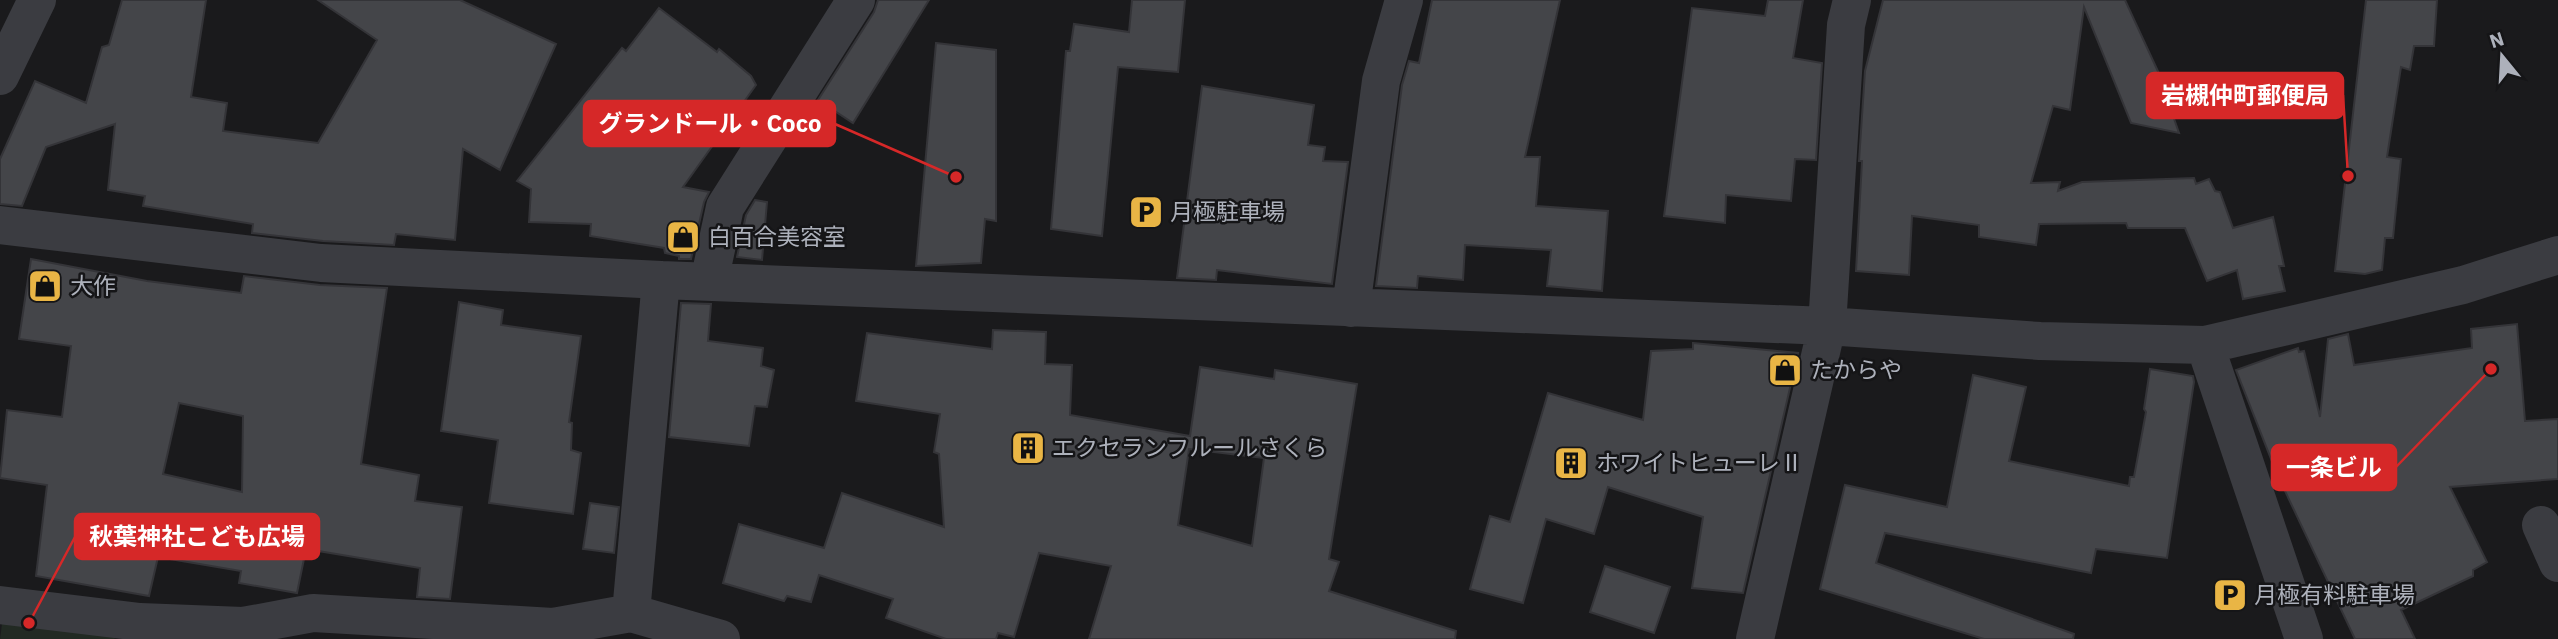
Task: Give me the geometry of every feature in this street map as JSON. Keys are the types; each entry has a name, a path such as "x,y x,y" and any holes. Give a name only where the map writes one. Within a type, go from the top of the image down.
{"street":[{"path":"0,76 37,0"},
{"path":"709,282 725,207 856,0"},
{"path":"1351,308 1381,81 1404,0"},
{"path":"1755,639 1826,326 1846,25 1852,0"},
{"path":"0,225 321,263 661,281 1826,326 2040,341 2205,345 2463,285 2558,255"},
{"path":"622,622 661,281"},
{"path":"2205,345 2304,639"},
{"path":"2541,525 2558,563"},
{"path":"0,605 138,631 243,626 313,613 552,627 622,622 721,639"}],"shaded area":[{"path":"3,616 110,631 115,639 0,639"}],"building":[{"path":"122,0 206,0 191,97 227,103 223,131 318,143 377,40 318,0 460,0 556,44 500,170 463,149 455,240 396,234 394,245 323,241 252,233 253,224 143,206 145,196 108,190 115,124 46,147 22,206 0,204 0,159 35,81 86,103 102,47 109,45"},
{"path":"878,0 929,0 853,123 818,100 874,12"},
{"path":"1132,0 1185,0 1178,72 1118,67 1102,236 1051,229 1066,51 1070,51 1074,24 1129,32"},
{"path":"1432,0 1560,0 1525,157 1540,157 1536,206 1608,211 1602,291 1547,286 1551,250 1465,245 1463,280 1418,276 1417,288 1376,286 1402,85 1409,61 1419,63"},
{"path":"1768,0 1803,0 1793,58 1822,63 1816,160 1795,159 1791,201 1726,195 1725,223 1664,216 1692,8 1765,16"},
{"path":"1883,0 2125,0 2174,106 2171,110 2179,133 2131,123 2084,7 2070,110 2053,106 2031,183 2060,182 2058,191 2082,182 2194,178 2196,184 2209,179 2215,191 2220,192 2233,228 2273,217 2284,266 2279,266 2285,291 2243,299 2237,270 2207,281 2185,228 2128,228 2126,223 2039,224 2036,245 1979,237 1979,225 1912,216 1909,275 1856,271 1865,71"},
{"path":"2366,0 2437,0 2434,46 2414,46 2410,70 2401,67 2387,157 2401,159 2393,238 2385,238 2382,270 2365,274 2335,271"},
{"path":"659,8 717,52 719,49 751,76 756,85 683,187 709,192 704,202 691,259 679,259 679,256 665,253 664,248 590,236 591,224 529,222 531,189 517,181 622,48 626,51"},
{"path":"936,43 996,50 996,221 985,219 981,263 916,266"},
{"path":"1202,86 1314,105 1308,145 1325,147 1323,161 1348,162 1332,284 1217,270 1216,280 1177,278"},
{"path":"755,200 767,202 762,260 737,257 746,215"},
{"path":"31,259 147,281 241,293 244,276 320,285 387,288 361,464 419,475 415,501 462,507 450,599 417,597 420,568 306,549 297,593 239,583 241,571 158,557 149,596 36,576 47,485 0,478 7,410 62,417 71,346 19,339","holes":["179,403 243,416 242,492 163,474"]},
{"path":"459,302 503,310 501,325 581,336 569,422 572,423 571,450 581,453 573,514 489,503 498,440 441,431"},
{"path":"681,303 711,304 708,341 763,348 761,366 774,370 767,407 755,406 749,446 669,437"},
{"path":"2517,324 2525,421 2558,419 2558,479 2450,487 2487,562 2473,570 2473,576 2401,610 2415,639 2355,639 2277,474 2236,370 2298,348 2299,352 2304,351 2320,417 2328,339 2348,334 2354,365 2472,348 2471,329"},
{"path":"993,330 1046,332 1045,364 1072,365 1070,415 1190,436 1200,367 1274,379 1275,370 1357,384 1329,559 1339,562 1329,591 1456,631 1455,639 1089,639 1111,566 1039,553 1014,637 998,633 996,639 946,639 886,618 893,599 819,575 811,602 787,596 784,601 723,583 739,524 824,548 842,493 944,527 939,454 934,452 940,414 856,401 867,333 992,349","holes":["1189,449 1264,458 1252,546 1178,525"]},
{"path":"1693,343 1798,353 1743,593 1692,588 1703,517 1608,487 1594,534 1546,519 1523,603 1470,589 1490,516 1510,522 1548,393 1643,420 1651,351 1693,349"},
{"path":"2150,369 2193,376 2194,382 2167,558 2096,549 2091,573 1885,533 1876,563 2074,634 2073,639 1984,639 1820,589 1845,485 1947,507 1973,375 2026,387 2009,461 2129,486 2130,477 2134,477 2146,412 2144,409"},
{"path":"590,503 619,507 614,553 583,549"},
{"path":"1605,566 1670,587 1654,633 1590,612"}],"place":[{"name":"岩槻仲町郵便局","path":"2348,176"},
{"name":"グランドール・Coco","path":"956,177"},
{"name":"月極駐車場","path":"1146,212"},
{"name":"白百合美容室","path":"683,237"},
{"name":"大作","path":"45,286"},
{"name":"一条ビル","path":"2491,369"},
{"name":"たからや","path":"1785,370"},
{"name":"エクセランフルールさくら","path":"1028,448"},
{"name":"ホワイトヒューレⅡ","path":"1571,463"},
{"name":"月極有料駐車場","path":"2230,595"},
{"name":"秋葉神社こども広場","path":"29,623"}]}
